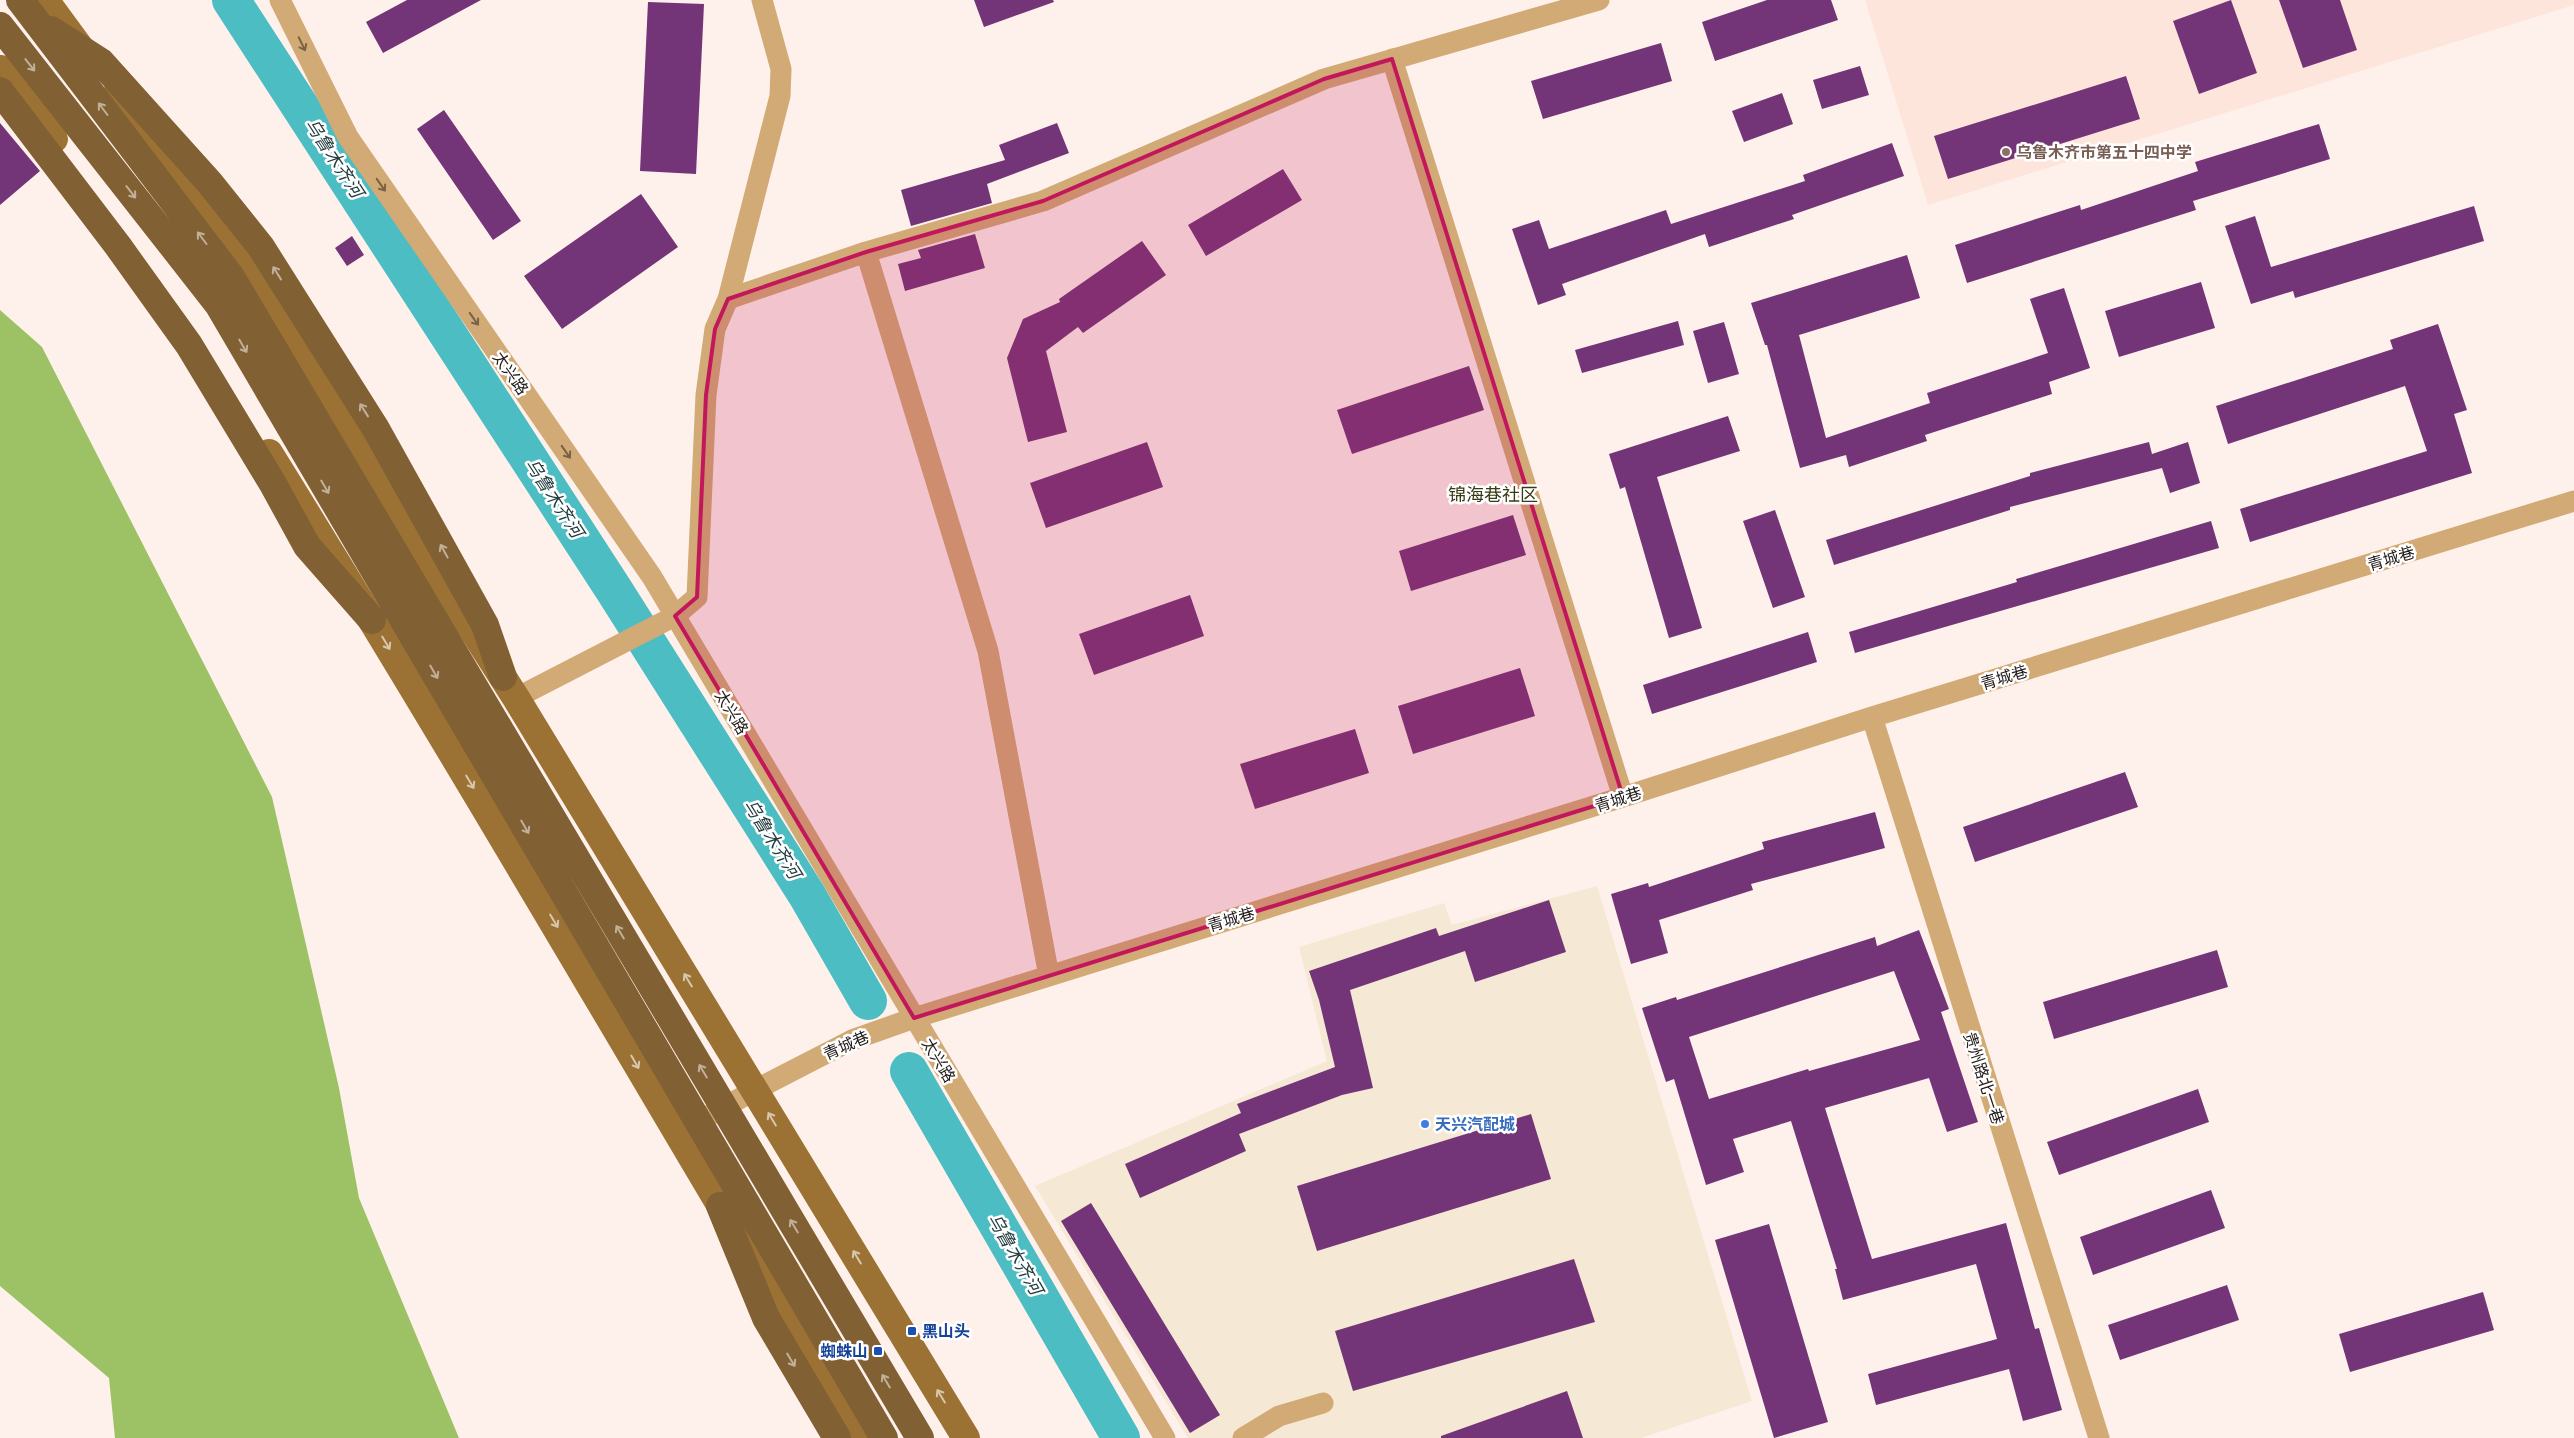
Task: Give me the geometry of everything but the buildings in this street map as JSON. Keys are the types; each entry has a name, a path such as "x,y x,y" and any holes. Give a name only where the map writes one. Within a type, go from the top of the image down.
{"highway":[{"path":"20,0 40,11 101,62 209,182 261,247 376,429 485,624 509,688"},
{"path":"40,11 231,277 920,1438"},
{"path":"0,26 218,304 884,1438"},
{"path":"0,92 118,246 189,345 273,484 307,546 372,620"},
{"path":"720,1206 766,1318 837,1438"}],"main road":[{"path":"40,11 209,216 509,688 966,1438"},
{"path":"0,69 82,177 247,416 556,925 676,1134 859,1438"}],"street":[{"name":"太兴路","path":"280,0 348,137 647,568 1165,1438"},
{"path":"509,688 634,638 653,626 675,616 697,597 706,395 715,329 728,299 780,96 781,68 762,0"},
{"path":"728,299 866,252 1044,202 1324,79 1599,0"},
{"path":"1392,59 1623,797"},
{"path":"866,252 988,652 1049,976"},
{"name":"青城巷","path":"676,1134 754,1090 852,1040 914,1018 1623,797 1872,716 2574,501"},
{"name":"贵州路北一巷","path":"1872,716 2099,1438"},
{"path":"1243,1438 1279,1416 1324,1403"}],"highlighted area":[{"path":"1392,59 1623,797 914,1018 675,616 697,597 706,395 715,329 728,299 866,252 1043,201 1324,79"}],"shaded area":[{"name":"乌鲁木齐市第五十四中学","path":"1865,0 2574,0 2574,5 1928,205"},
{"name":"天兴汽配城","path":"1597,886 1752,1401 1641,1438 1188,1438 1035,1186 1327,1061 1299,947 1444,903 1452,925"}],"green space":[{"path":"0,310 42,347 272,797 339,1088 359,1198 459,1438 115,1438 109,1378 0,1286"}],"waterway":[{"name":"乌鲁木齐河","path":"231,0 614,590 807,895 868,1001"},
{"name":"乌鲁木齐河","path":"909,1071 1121,1438"}],"place":[{"name":"乌鲁木齐市第五十四中学","path":"2006,152"},
{"name":"天兴汽配城","path":"1425,1124"},
{"name":"黑山头","path":"912,1331"},
{"name":"蜘蛛山","path":"878,1351"}],"district":[{"name":"锦海巷社区","path":"1493,495"}]}
